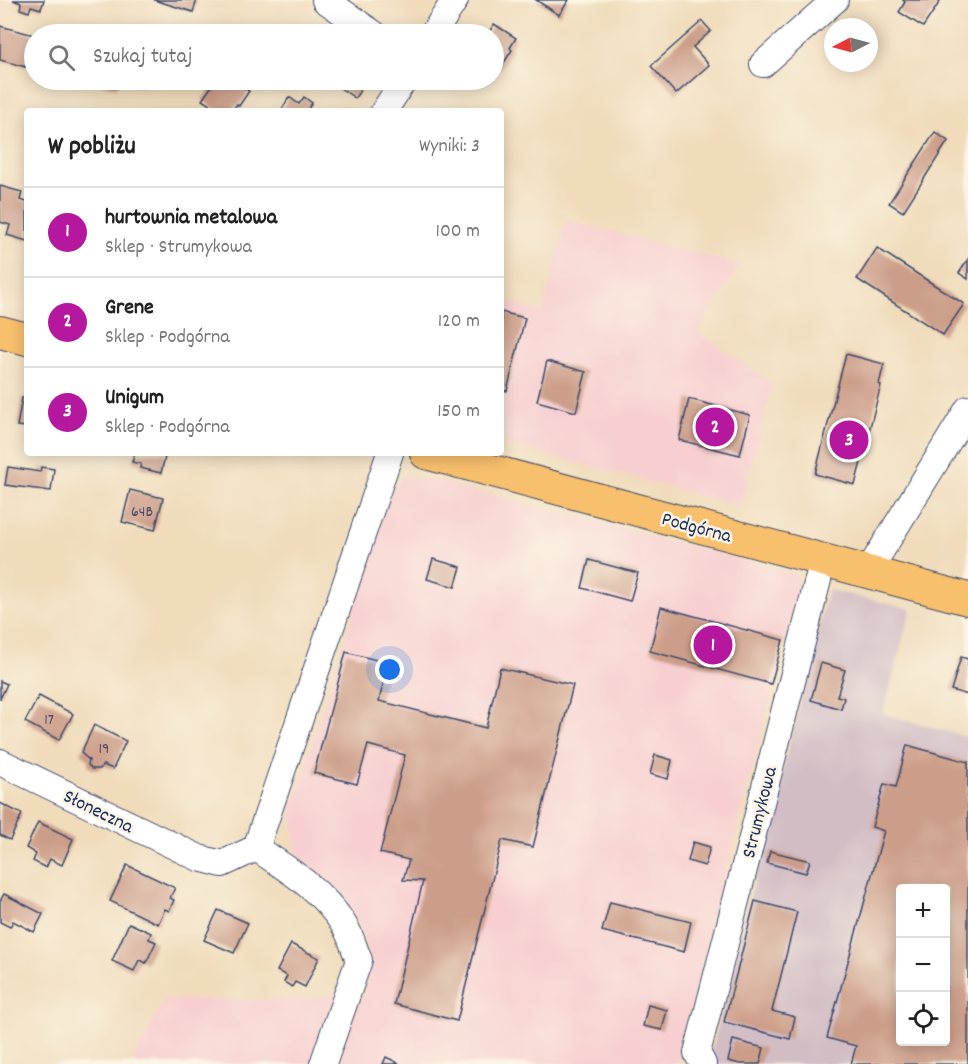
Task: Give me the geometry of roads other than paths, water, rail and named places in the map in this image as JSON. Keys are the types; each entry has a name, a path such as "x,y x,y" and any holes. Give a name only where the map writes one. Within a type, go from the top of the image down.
{"main road":[{"path":"0,332 24,338"},
{"name":"Podgórna","path":"437,456 968,600"}],"street":[{"path":"325,0 360,24"},
{"path":"439,24 455,0"},
{"path":"763,64 835,0"},
{"path":"386,108 398,90"},
{"path":"868,572 968,409"},
{"path":"323,1064 359,960 344,925 317,892 294,872 256,848 389,456"},
{"name":"Strumykowa","path":"702,1064 697,1053 823,560"},
{"name":"Słoneczna","path":"0,762 199,858 222,864 256,848"}],"place":[{"name":"Grene","path":"715,427"},
{"name":"Unigum","path":"849,440"},
{"name":"hurtownia metalowa","path":"713,645"}]}
